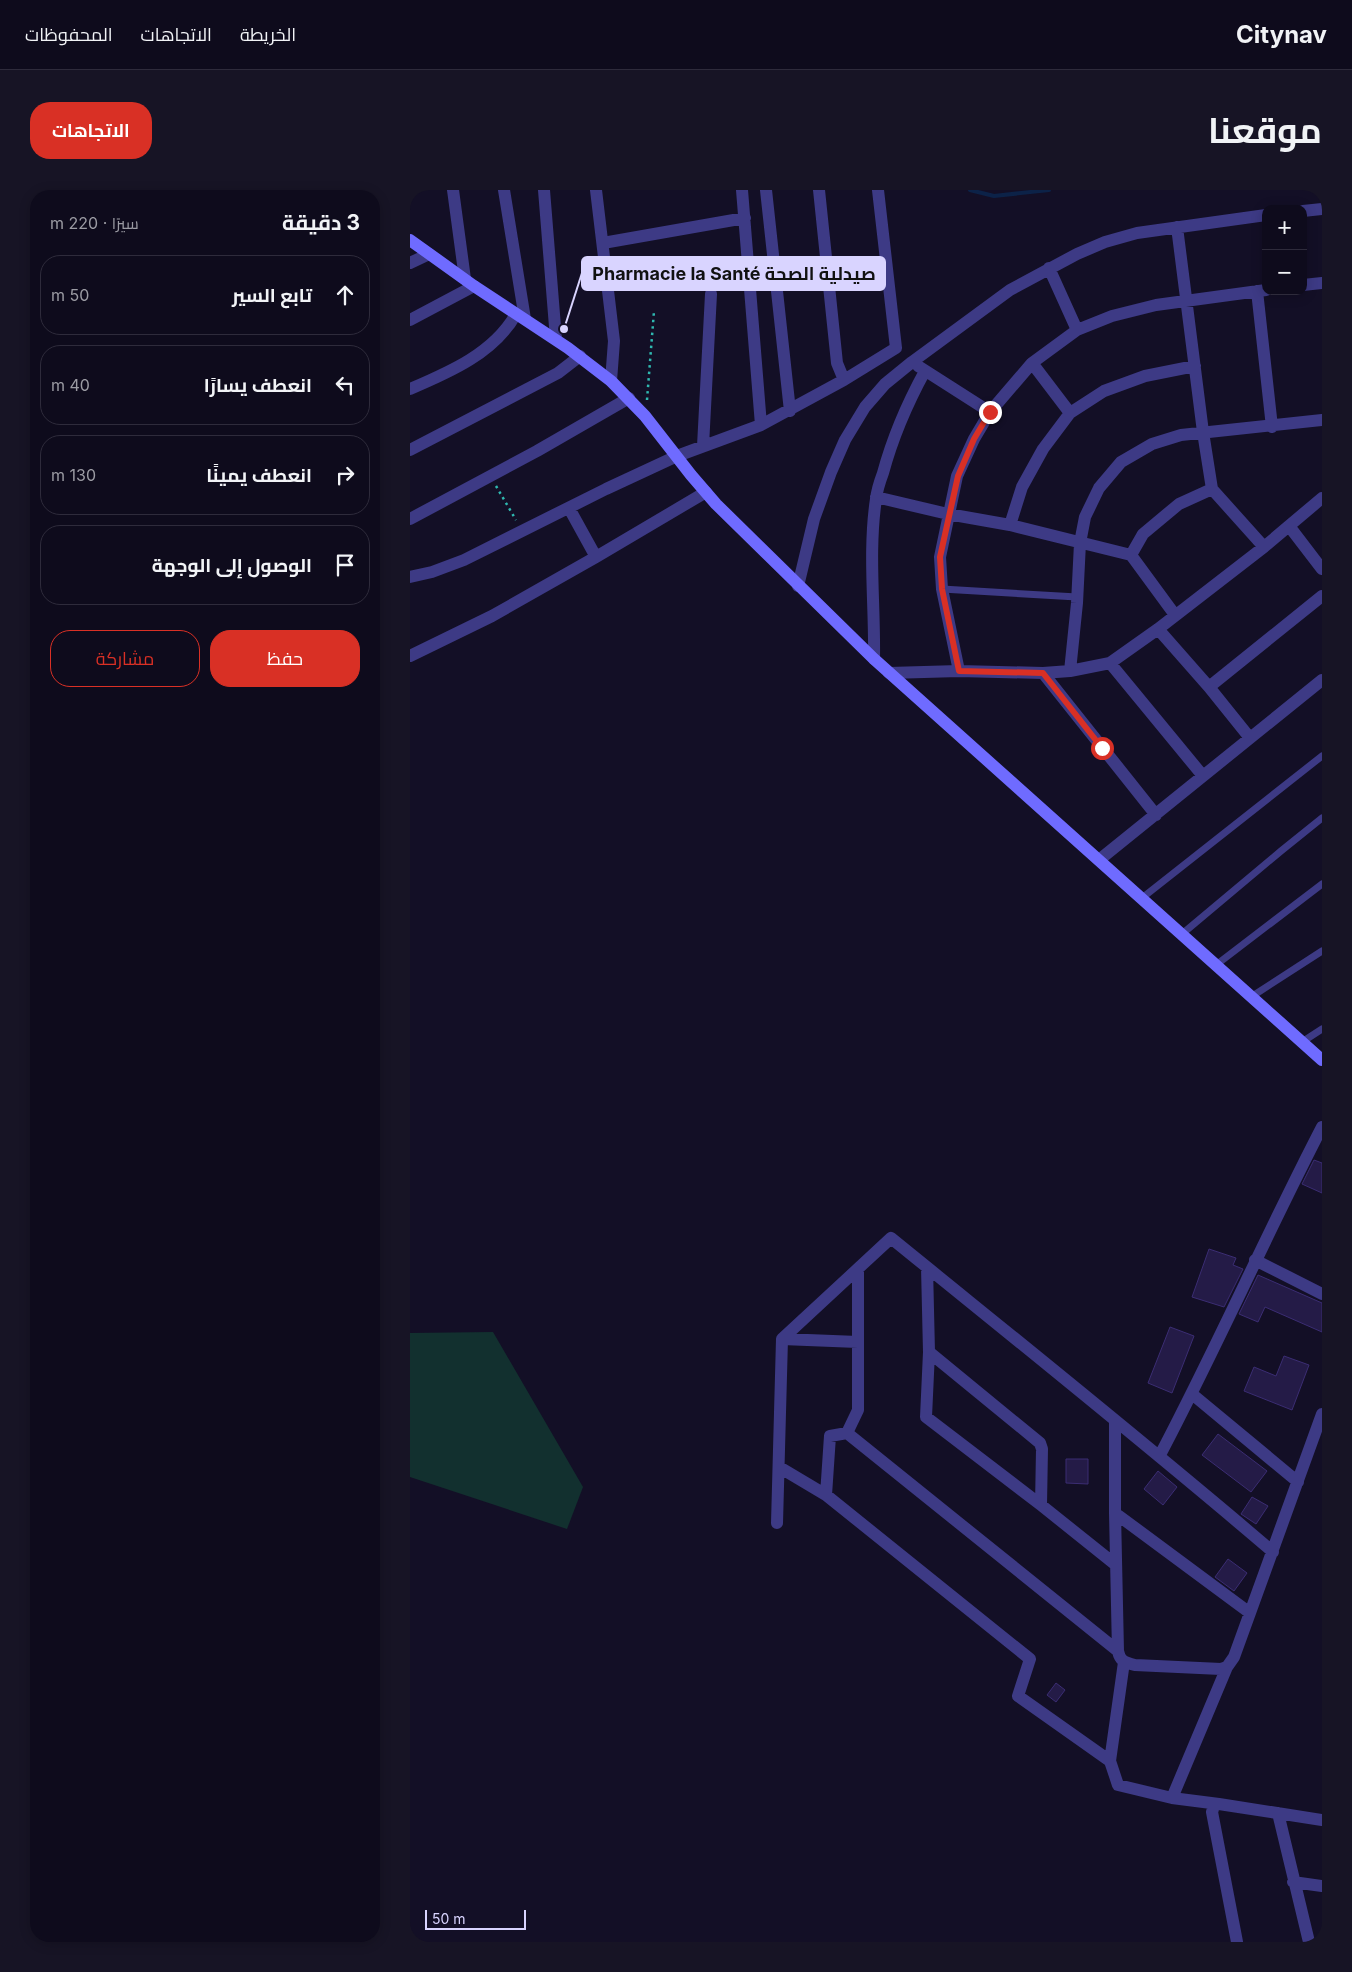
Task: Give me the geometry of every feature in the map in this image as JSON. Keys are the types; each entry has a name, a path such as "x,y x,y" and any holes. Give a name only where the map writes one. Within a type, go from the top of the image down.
{"street":[{"path":"453,190 469,282"},
{"path":"504,190 521,316"},
{"path":"544,190 556,339"},
{"path":"596,190 614,341 611,381"},
{"path":"742,190 762,425"},
{"path":"766,190 790,411"},
{"path":"819,190 837,363 844,380"},
{"path":"410,577 432,572 464,560 677,456 762,425 844,380 896,348 878,190"},
{"path":"1307,211 1322,213"},
{"path":"798,586 814,519 845,440 865,407 885,384 912,362 1010,290 1049,268 1105,242 1177,227 1262,216"},
{"path":"603,243 744,218"},
{"path":"1177,227 1212,489 1264,546"},
{"path":"410,240 469,282 556,339 611,381 645,416 706,492 798,586 874,659 1322,1060"},
{"path":"410,263 429,254"},
{"path":"1049,268 1077,330"},
{"path":"410,320 469,282"},
{"path":"1307,285 1322,283"},
{"path":"959,671 942,589 940,557 948,514 958,476 974,439 990,412 1032,363 1077,330 1112,316 1156,306 1261,291 1272,427"},
{"path":"703,446 711,294"},
{"path":"410,389 451,372 498,340 521,316"},
{"path":"410,450 558,373 580,356"},
{"path":"912,362 990,412"},
{"path":"1032,363 1070,414"},
{"path":"1010,525 1022,488 1042,449 1070,414 1104,391 1145,376 1196,366"},
{"path":"874,659 872,554 876,497 891,443 907,404 925,370"},
{"path":"410,519 629,398"},
{"path":"1070,671 1080,543 1085,517 1100,488 1121,462 1152,444 1181,435 1272,427 1322,420"},
{"path":"1131,555 1144,534 1179,504 1212,489"},
{"path":"410,656 492,616 596,558 706,492"},
{"path":"876,497 948,514 1010,525 1131,555 1175,615"},
{"path":"889,673 959,671 1043,673 1070,671 1110,664 1158,630 1322,498"},
{"path":"569,508 596,558"},
{"path":"1289,526 1322,569"},
{"path":"1209,687 1322,596"},
{"path":"1158,630 1209,687 1250,738"},
{"path":"1110,664 1203,776"},
{"path":"1043,673 1156,815"},
{"path":"1099,860 1322,680"},
{"path":"1160,1455 1192,1394 1255,1260 1317,1148 1322,1126"},
{"path":"777,1522 782,1339 891,1238 1115,1421 1160,1455 1273,1552"},
{"path":"1255,1260 1322,1294"},
{"path":"926,1267 929,1352 926,1417 1116,1565"},
{"path":"848,1433 858,1410 858,1269"},
{"path":"782,1339 858,1342"},
{"path":"929,1352 1040,1443 1042,1448 1041,1505"},
{"path":"1192,1394 1298,1482"},
{"path":"1172,1798 1228,1666 1234,1657 1322,1414"},
{"path":"1115,1421 1116,1565 1118,1651 1120,1659 1135,1665 1221,1669 1228,1666"},
{"path":"826,1495 830,1436 848,1433 1118,1651"},
{"path":"779,1467 826,1495 1030,1659 1018,1696 1110,1761"},
{"path":"1115,1513 1250,1613"},
{"path":"1124,1662 1110,1761 1118,1785 1172,1798 1322,1820"},
{"path":"1219,1804 1214,1806 1212,1812 1237,1942"},
{"path":"1278,1813 1293,1882 1309,1942"},
{"path":"1293,1882 1322,1886"}],"lane":[{"path":"942,589 1077,597"},
{"path":"1142,898 1322,756"},
{"path":"1182,934 1322,818"},
{"path":"1216,965 1322,884"},
{"path":"1252,997 1322,951"},
{"path":"1302,1042 1322,1029"}],"path":[{"path":"645,416 654,311"},
{"path":"490,476 522,531"}],"green space":[{"path":"493,1332 583,1487 567,1529 410,1477 410,1333"}],"building":[{"path":"1314,1160 1322,1163 1322,1193 1302,1184"},
{"path":"1209,1249 1236,1258 1233,1265 1243,1269 1224,1307 1192,1297"},
{"path":"1258,1275 1322,1303 1322,1332 1265,1307 1258,1322 1239,1314"},
{"path":"1170,1327 1194,1336 1172,1393 1148,1383"},
{"path":"1284,1356 1309,1365 1292,1410 1244,1391 1254,1367 1276,1376"},
{"path":"1218,1434 1267,1471 1251,1492 1202,1455"},
{"path":"1066,1459 1088,1459 1088,1484 1066,1483"},
{"path":"1158,1471 1177,1487 1163,1505 1144,1489"},
{"path":"1252,1497 1268,1506 1256,1524 1241,1514"},
{"path":"1228,1559 1247,1573 1234,1591 1215,1577"},
{"path":"1056,1683 1065,1690 1056,1702 1047,1695"}],"waterway":[{"path":"970,190 994,196 1049,190"}],"place":[{"name":"Pharmacie la Santé صيدلية الصحة","path":"564,329"}],"route":[{"path":"990,412 974,439 958,476 948,514 940,557 942,589 959,671 1043,673 1102,748"}]}
